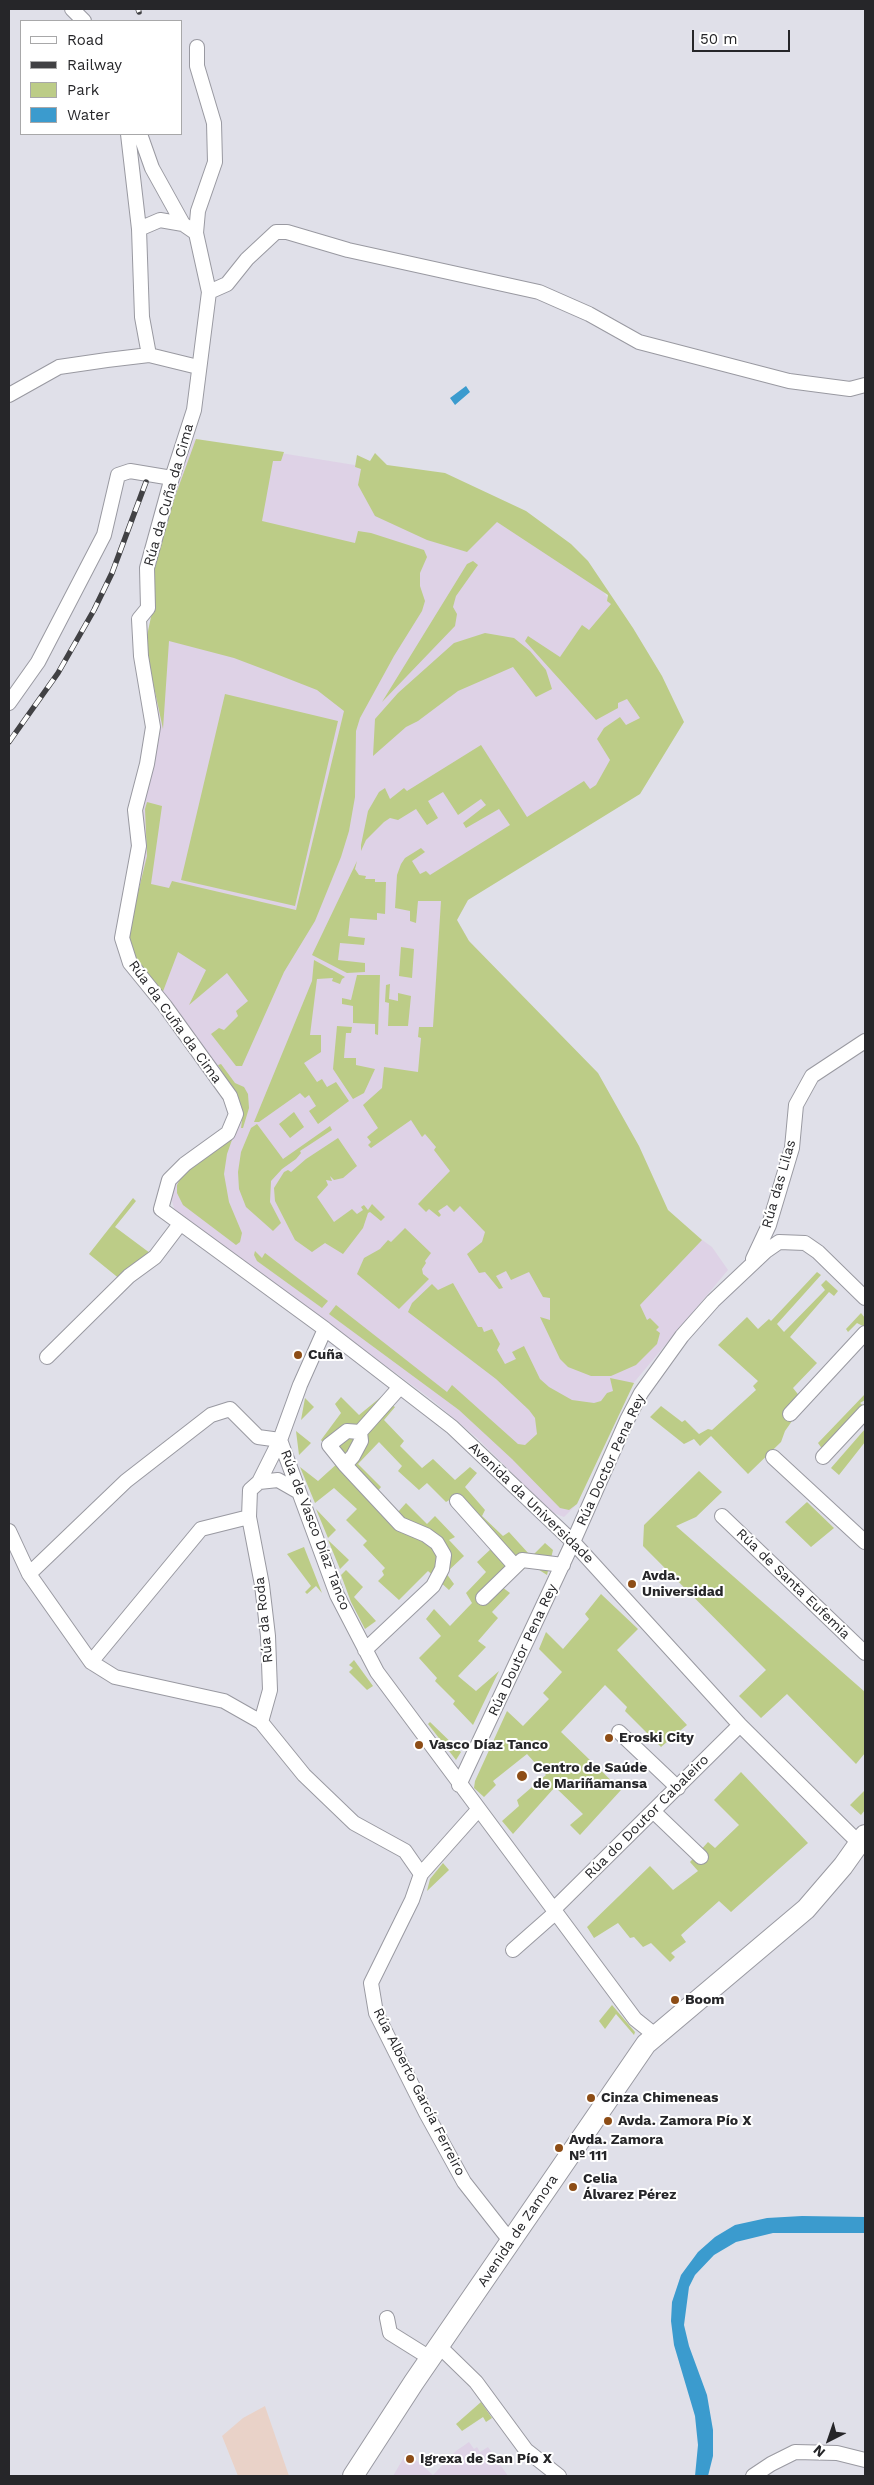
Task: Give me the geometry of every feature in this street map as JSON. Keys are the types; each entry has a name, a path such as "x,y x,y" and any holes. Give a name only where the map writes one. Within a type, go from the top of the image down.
{"street":[{"path":"72,9 83,20"},
{"path":"196,47 197,66 214,123 215,162 198,211 196,233 209,292 227,284 247,259 276,232 287,232 348,250 540,292 589,314 639,342 789,381 850,389 865,385"},
{"path":"128,135 139,229 143,288 142,317 149,355"},
{"path":"140,135 152,168 183,224"},
{"path":"139,229 160,220 183,224 196,233"},
{"name":"Rúa da Cuña da Cima","path":"161,1209 169,1180 186,1164 228,1133 236,1114 230,1096 165,1006 130,963 122,938 139,846 135,810 148,764 154,727 146,693 139,619 148,608 147,568 172,478 194,410 209,292"},
{"path":"9,395 58,367 149,355 198,367"},
{"path":"9,703 38,662 104,535 118,475 130,471 172,478"},
{"name":"Rúa das Lilas","path":"750,1266 768,1225 792,1148 796,1105 812,1076 865,1041"},
{"name":"Avenida da Universidade","path":"161,1209 325,1329 452,1427 573,1542 740,1725 862,1839"},
{"path":"47,1357 130,1276 155,1257 180,1224"},
{"name":"Rúa Doctor Pena Rey","path":"573,1542 640,1393 688,1329 713,1301 750,1266 779,1242 804,1243 818,1252 865,1298"},
{"name":"Rúa de Vasco Díaz Tanco","path":"325,1329 300,1385 280,1440 337,1595 377,1672 478,1810 635,2018 655,2035"},
{"path":"790,1414 865,1333"},
{"path":"345,1465 353,1456 361,1441 360,1432 400,1387"},
{"path":"29,1574 126,1482 211,1415 230,1409 258,1437 280,1440"},
{"path":"823,1457 865,1412"},
{"path":"360,1432 347,1431 328,1445 400,1524 426,1535 437,1543 444,1555 442,1569 433,1586 365,1650"},
{"name":"Rúa da Roda","path":"261,1722 270,1690 268,1636 262,1585 249,1517 250,1490 259,1482 280,1440"},
{"path":"773,1457 865,1542"},
{"path":"259,1482 278,1480 299,1492"},
{"path":"456,1500 516,1566"},
{"name":"Rúa de Santa Eufemia","path":"722,1516 865,1653"},
{"path":"91,1662 201,1530 249,1517"},
{"path":"9,1531 29,1574 91,1662 115,1677 224,1701 261,1722 304,1775 354,1823 405,1851 421,1874"},
{"name":"Rúa Doutor Pena Rey","path":"460,1785 573,1542"},
{"path":"483,1598 522,1560 563,1565"},
{"name":"Rúa do Doutor Cabaleiro","path":"554,1911 740,1725"},
{"path":"619,1732 678,1788"},
{"name":"Rúa Alberto García Ferreiro","path":"478,1810 421,1874 412,1900 371,1983 376,2013 464,2182 511,2242"},
{"path":"654,1812 700,1857"},
{"name":"Avenida de Zamora","path":"355,2475 435,2352 636,2059 655,2035 735,1971 806,1909 828,1885 862,1839"},
{"path":"513,1950 554,1911"},
{"path":"387,2318 390,2332 435,2352 484,2391 526,2450 559,2476"},
{"path":"753,2476 794,2452 837,2453 865,2460"}],"shaded area":[{"path":"194,439 441,479 581,559 633,635 681,722 468,900 457,920 469,941 572,1048 661,1210 712,1247 728,1270 631,1386 575,1506 564,1517 551,1512 477,1438 431,1399 175,1211 170,1195 175,1180 242,1111 130,959 142,818 157,733 150,692 154,603 153,557"},
{"path":"265,2406 289,2476 238,2476 222,2436 243,2418"},
{"path":"469,2442 474,2449 477,2447 480,2452 488,2447 508,2476 393,2476 407,2452 433,2475 456,2451"}],"green space":[{"path":"196,439 284,452 281,461 273,461 262,521 355,543 358,531 371,533 424,550 427,557 420,573 420,586 425,601 422,611 394,656 360,718 356,731 355,797 349,831 341,857 315,921 284,972 242,1066 236,1066 211,1034 219,1028 224,1030 238,1016 236,1011 248,1001 227,973 189,1005 206,970 178,952 162,994 130,959 129,929 147,856 145,809 147,802 162,806 151,884 169,888 172,881 296,910 344,711 317,690 234,658 169,641 163,729 145,645 154,603 153,557"},
{"path":"375,453 387,465 445,473 526,511 571,544 588,561 633,628 662,676 684,722 640,794 468,900 457,920 469,941 598,1073 639,1146 668,1210 702,1240 640,1305 647,1320 650,1318 659,1327 656,1330 660,1333 657,1344 636,1365 611,1376 591,1376 568,1367 560,1359 540,1317 550,1320 550,1298 543,1297 529,1272 511,1280 506,1271 496,1276 503,1288 499,1289 485,1272 479,1273 467,1254 482,1242 485,1232 460,1206 454,1212 447,1205 438,1211 441,1215 439,1217 429,1209 426,1212 418,1204 450,1171 434,1150 436,1147 425,1134 422,1137 411,1120 371,1148 368,1145 371,1142 367,1137 378,1128 363,1105 382,1088 384,1067 418,1072 421,1038 418,1037 419,1027 433,1027 441,901 418,901 416,923 410,921 410,911 395,908 397,875 401,864 405,858 421,848 425,852 412,861 420,874 426,871 430,875 510,825 499,809 466,828 463,823 486,805 481,799 458,815 443,792 428,801 438,818 427,825 416,809 398,820 390,818 366,840 361,851 361,845 368,811 379,792 385,788 390,799 404,788 407,791 481,745 527,817 584,781 590,789 596,785 610,760 597,739 604,728 620,717 626,725 640,718 627,699 618,703 618,708 596,720 525,641 528,636 560,657 582,625 589,630 611,604 607,601 608,595 497,522 467,552 427,540 375,516 358,485 361,469 355,467 357,455 370,461"},
{"path":"473,561 478,565 456,596 453,607 457,614 455,626 382,702 467,564"},
{"path":"485,633 514,638 530,651 546,670 552,689 536,697 513,667 458,691 418,721 406,727 373,756 375,719 398,693 454,643"},
{"path":"225,694 338,721 295,906 181,880"},
{"path":"357,861 355,869 359,875 366,876 365,879 375,879 375,882 386,882 385,914 377,913 377,920 350,918 348,936 365,938 364,945 340,943 338,960 365,963 365,972 347,973 312,955"},
{"path":"401,947 414,949 412,978 399,976"},
{"path":"314,960 345,977 340,984 332,981 333,978 317,979 310,1035 321,1035 321,1052 304,1063 317,1082 322,1079 327,1087 336,1082 349,1101 318,1124 309,1111 316,1106 309,1095 305,1098 300,1093 259,1122 254,1122 312,981"},
{"path":"357,975 380,975 378,1035 375,1034 375,1024 353,1023 353,1006 342,1004 342,998 351,1000"},
{"path":"390,984 389,999 398,1001 398,993 411,996 408,1026 388,1026 389,1003 385,1002 386,985"},
{"path":"337,1026 352,1027 351,1033 346,1033 344,1058 356,1058 356,1065 375,1069 364,1093 353,1099 333,1069"},
{"path":"221,1064 235,1083 244,1087 248,1094 249,1108 243,1128 241,1128 243,1113 241,1105 218,1065"},
{"path":"294,1112 304,1127 290,1138 279,1124"},
{"path":"257,1124 283,1159 330,1126 332,1130 300,1151 301,1153 296,1159 282,1169 271,1181 270,1202 281,1223 273,1231 246,1207 239,1189 238,1172 241,1152 251,1128"},
{"path":"237,1133 233,1137 227,1154 224,1174 229,1202 242,1233 240,1242 236,1245 183,1205 177,1193 177,1185 183,1174"},
{"path":"338,1138 357,1166 343,1178 334,1180 330,1176 332,1181 326,1180 328,1185 317,1197 334,1222 352,1209 357,1214 363,1210 361,1207 364,1205 368,1210 372,1204 385,1217 381,1221 370,1212 368,1213 363,1228 343,1254 325,1243 312,1252 295,1240 275,1201 274,1188 284,1172 288,1170 291,1172 306,1159"},
{"path":"133,1198 136,1201 115,1227 154,1256 121,1280 89,1254"},
{"path":"405,1228 431,1253 422,1269 423,1274 429,1279 399,1309 357,1274 364,1258 380,1249 388,1240 391,1242"},
{"path":"255,1251 262,1258 265,1253 328,1301 322,1308 257,1261 254,1255"},
{"path":"817,1272 821,1275 777,1324 784,1332 825,1290 821,1285 826,1280 838,1291 834,1296 829,1292 790,1337 817,1363 793,1388 801,1398 784,1415 792,1421 785,1431 781,1442 748,1474 711,1436 700,1446 694,1439 684,1444 650,1417 661,1406 682,1422 685,1420 699,1434 708,1429 712,1430 756,1390 753,1386 758,1381 718,1345 747,1317 758,1329 769,1319 771,1321"},
{"path":"453,1283 478,1327 482,1327 484,1332 492,1329 500,1344 497,1350 505,1364 516,1359 512,1352 524,1346 540,1379 549,1387 572,1400 594,1403 601,1401 607,1393 613,1391 610,1378 634,1383 577,1504 569,1510 560,1508 512,1459 459,1410 329,1314 336,1305 447,1392 452,1385 518,1444 525,1445 537,1434 535,1418 529,1410 496,1379 408,1312 412,1303 432,1284 438,1290"},
{"path":"861,1313 865,1318 865,1324 863,1326 857,1323 848,1332 846,1329"},
{"path":"865,1394 865,1400 860,1403 864,1406 823,1450 818,1443"},
{"path":"341,1397 359,1415 381,1397 395,1407 384,1420 404,1441 400,1446 422,1468 433,1459 455,1480 470,1467 477,1473 465,1487 485,1510 482,1516 503,1536 509,1532 529,1554 533,1555 545,1543 553,1550 547,1575 530,1564 502,1587 510,1593 492,1612 498,1618 478,1641 486,1647 458,1676 476,1691 499,1671 473,1725 453,1704 455,1701 435,1681 437,1678 419,1658 441,1636 426,1619 434,1609 450,1626 472,1603 466,1593 486,1572 477,1562 493,1547 456,1496 446,1502 427,1483 419,1490 398,1471 402,1466 379,1442 358,1464 381,1487 377,1492 398,1512 406,1503 427,1524 435,1516 455,1537 449,1540 464,1556 446,1573 454,1584 449,1590 428,1571 399,1600 378,1581 384,1575 382,1571 385,1568 363,1545 367,1541 346,1520 357,1509 334,1488 315,1503 300,1467 318,1481 339,1462 321,1440 341,1413 335,1404"},
{"path":"305,1398 314,1407 301,1420"},
{"path":"865,1429 865,1442 839,1475 831,1468"},
{"path":"296,1431 311,1443 299,1455"},
{"path":"699,1471 722,1492 696,1517 676,1526 865,1692 865,1753 856,1764 787,1694 761,1718 739,1696 766,1670 643,1546 644,1525"},
{"path":"807,1502 834,1528 811,1547 785,1522"},
{"path":"316,1509 336,1530 328,1538"},
{"path":"328,1540 349,1560 340,1569"},
{"path":"304,1547 322,1593 316,1586 307,1594 305,1592 311,1586 287,1554"},
{"path":"346,1570 363,1587 354,1597 376,1621 365,1629 351,1602 341,1575"},
{"path":"601,1594 638,1629 617,1650 687,1725 661,1747 625,1711 627,1707 605,1685 561,1732 621,1790 580,1835 570,1825 583,1814 555,1787 513,1834 502,1821 519,1806 517,1800 546,1775 527,1754 493,1781 496,1785 484,1797 474,1788 475,1781 507,1711 523,1726 549,1699 543,1693 562,1672 539,1649 546,1632 563,1649 589,1619 585,1614"},
{"path":"354,1660 373,1686 367,1690 349,1672 353,1668 349,1665"},
{"path":"430,1722 461,1752 456,1760 428,1724"},
{"path":"741,1772 808,1843 731,1912 719,1901 681,1935 686,1942 671,1953 675,1957 670,1962 651,1943 643,1947 634,1937 630,1938 618,1923 594,1938 587,1927 650,1866 673,1890 698,1871 690,1862 708,1842 715,1848 739,1825 714,1800"},
{"path":"865,1790 865,1810 861,1815 850,1805"},
{"path":"443,1863 449,1870 427,1891 430,1879"},
{"path":"612,2005 635,2032 634,2035 616,2014 605,2029 599,2021"},
{"path":"481,2402 492,2418 486,2422 483,2417 462,2431 456,2424"}],"water":[{"path":"466,386 470,392 455,405 450,398"},
{"path":"802,2216 865,2217 865,2233 773,2233 736,2242 714,2255 695,2275 689,2287 684,2325 689,2346 707,2395 713,2430 713,2456 708,2476 695,2476 698,2445 695,2416 674,2345 671,2321 672,2302 681,2275 698,2252 715,2237 735,2225 767,2218"}],"railway":[{"path":"9,742 58,673 94,610 112,573 146,482"}],"place":[{"name":"Cuña","path":"298,1355"},
{"name":"Avda. Universidad","path":"632,1584"},
{"name":"Eroski City","path":"609,1738"},
{"name":"Vasco Díaz Tanco","path":"419,1745"},
{"name":"Centro de Saúde de Mariñamansa","path":"522,1776"},
{"name":"Boom","path":"675,2000"},
{"name":"Cinza Chimeneas","path":"591,2098"},
{"name":"Avda. Zamora Pío X","path":"608,2121"},
{"name":"Avda. Zamora Nº 111","path":"559,2148"},
{"name":"Celia Álvarez Pérez","path":"573,2187"},
{"name":"Igrexa de San Pío X","path":"410,2459"}]}
